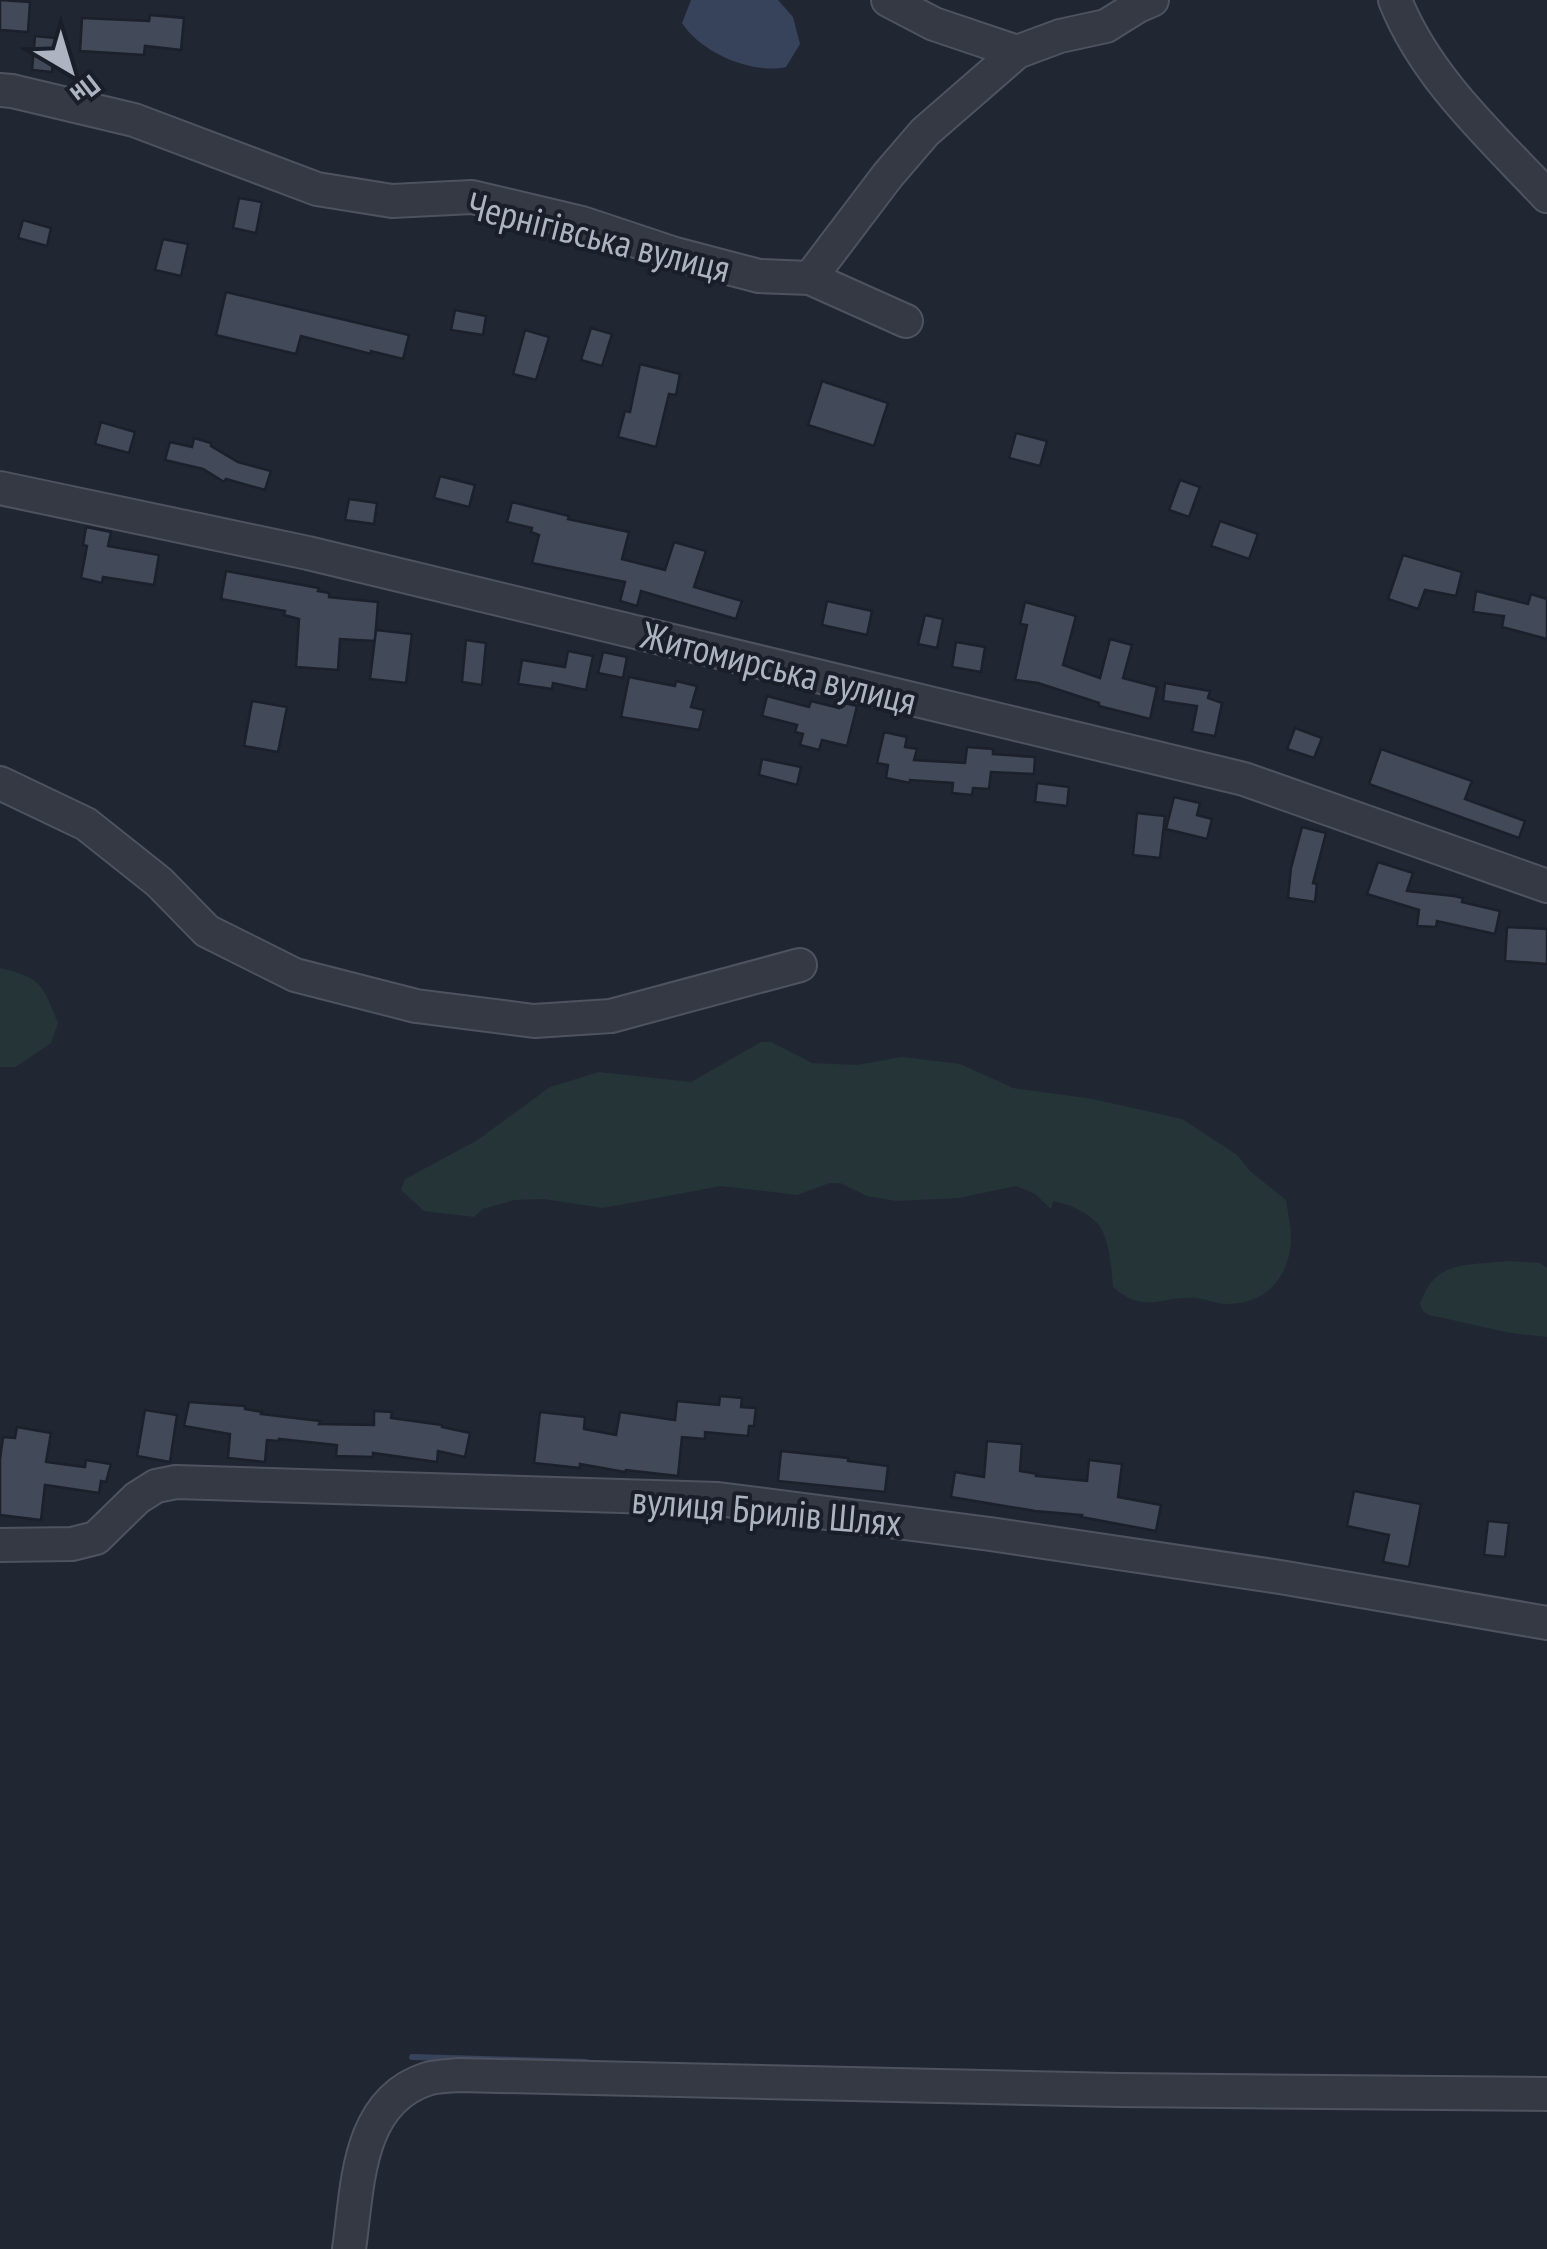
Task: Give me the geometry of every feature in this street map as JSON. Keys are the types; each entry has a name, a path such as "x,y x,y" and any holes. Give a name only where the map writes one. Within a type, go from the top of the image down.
{"street":[{"path":"888,0 934,24 1018,52"},
{"path":"810,278 925,132 1018,52 1060,36 1106,26 1152,0"},
{"path":"1394,0 1420,49 1451,94 1547,196"},
{"name":"Чернігівська вулиця","path":"0,90 134,120 317,189 392,202 472,197 582,223 675,254 759,276 810,278 906,320"},
{"name":"Житомирська вулиця","path":"0,488 308,553 1244,779 1547,886"},
{"path":"0,783 86,824 159,882 207,931 295,975 416,1006 534,1021 610,1016 800,966"},
{"name":"вулиця Брилів Шлях","path":"0,1545 72,1544 96,1538 136,1498 156,1486 176,1482 718,1499 1242,1571 1547,1624"},
{"path":"349,2249 364,2148 377,2119 391,2100 429,2078 459,2075 1119,2090 1547,2094"}],"shaded area":[{"path":"0,968 25,975 39,985 58,1023 51,1043 15,1067 0,1067"},
{"path":"761,1042 771,1042 812,1063 857,1065 902,1057 960,1064 1013,1088 1093,1099 1182,1119 1237,1155 1251,1172 1286,1200 1291,1240 1285,1266 1272,1287 1240,1303 1195,1298 1134,1300 1113,1287 1107,1244 1097,1223 1065,1204 1053,1201 1051,1209 1035,1194 1016,1186 959,1198 896,1201 867,1196 840,1183 797,1195 721,1186 603,1208 543,1199 514,1200 483,1209 474,1217 424,1211 401,1190 405,1179 476,1141 550,1087 599,1072 691,1082"},
{"path":"1540,1263 1547,1268 1547,1337 1511,1333 1423,1311 1420,1304 1426,1289 1444,1272 1466,1265"}],"water":[{"path":"691,0 778,0 793,17 800,44 786,67 758,68 728,59 701,43 682,23"}],"building":[{"path":"0,0 30,2 28,32 0,30"},
{"path":"150,15 184,18 181,50 145,46 144,55 80,51 82,18 149,21"},
{"path":"35,36 55,38 52,72 32,70"},
{"path":"239,198 262,202 256,233 233,228"},
{"path":"23,220 51,228 47,246 18,238"},
{"path":"163,239 188,244 181,276 155,270"},
{"path":"226,292 409,335 403,359 301,336 296,354 216,335"},
{"path":"455,310 486,316 483,335 451,330"},
{"path":"591,328 612,334 602,366 581,360"},
{"path":"525,330 549,337 536,380 513,374"},
{"path":"640,364 680,374 676,395 669,394 656,447 618,437 625,411 630,412"},
{"path":"822,381 888,403 874,446 808,425"},
{"path":"101,422 135,432 129,453 95,444"},
{"path":"1016,433 1047,441 1040,466 1009,458"},
{"path":"194,438 211,443 238,462 271,471 265,490 226,479 224,482 203,469 165,460 170,442 192,447"},
{"path":"440,476 475,485 469,507 434,498"},
{"path":"1180,480 1200,487 1189,517 1169,510"},
{"path":"349,499 377,503 374,524 345,520"},
{"path":"512,502 629,532 622,559 665,570 674,542 706,551 694,587 742,601 736,619 641,591 637,606 620,601 625,582 532,563 539,535 531,532 532,528 507,522"},
{"path":"1220,521 1258,534 1249,559 1211,546"},
{"path":"86,527 111,532 108,546 159,555 154,585 103,577 102,583 81,578"},
{"path":"1403,555 1462,572 1456,596 1425,590 1418,609 1388,599"},
{"path":"226,571 319,588 329,597 378,602 375,641 340,639 338,670 296,667 299,619 284,615 285,611 221,599"},
{"path":"1476,591 1528,604 1531,594 1547,599 1547,639 1502,627 1504,616 1473,612"},
{"path":"827,601 872,611 867,635 822,625"},
{"path":"1025,602 1076,616 1063,665 1100,678 1110,639 1132,645 1123,678 1157,687 1150,719 1099,706 1038,683 1015,680 1027,625 1020,624"},
{"path":"925,615 943,619 937,648 918,644"},
{"path":"376,630 412,634 406,683 370,679"},
{"path":"466,640 486,643 482,685 462,682"},
{"path":"956,642 985,647 981,672 952,667"},
{"path":"568,651 593,656 586,690 553,683 552,689 518,684 522,660 565,667"},
{"path":"603,652 627,657 623,678 598,673"},
{"path":"629,677 697,686 691,707 704,710 699,730 621,717"},
{"path":"1165,683 1210,691 1208,698 1222,703 1215,736 1192,732 1197,706 1163,701"},
{"path":"767,696 809,707 811,701 839,708 840,702 857,706 847,746 822,740 819,750 800,745 803,734 795,732 797,725 762,716"},
{"path":"252,701 287,707 278,752 244,746"},
{"path":"1295,728 1322,738 1314,758 1287,749"},
{"path":"884,732 907,737 905,747 917,749 914,760 965,763 967,747 993,749 993,754 1035,757 1034,774 991,772 989,789 973,788 972,795 952,793 953,783 910,783 886,778 888,765 877,763"},
{"path":"1381,749 1472,781 1465,799 1525,821 1519,838 1369,784"},
{"path":"762,759 801,767 797,785 759,775"},
{"path":"1037,783 1069,787 1067,806 1035,802"},
{"path":"1174,797 1200,803 1197,815 1212,819 1207,839 1166,829"},
{"path":"1137,813 1165,816 1160,858 1133,855"},
{"path":"1302,827 1326,833 1313,883 1317,884 1315,902 1288,898"},
{"path":"1378,862 1413,873 1407,891 1454,896 1463,898 1462,902 1500,911 1495,934 1437,921 1436,927 1417,926 1419,910 1367,894"},
{"path":"1507,927 1547,929 1547,964 1505,961"},
{"path":"720,1396 742,1398 741,1407 756,1408 754,1426 749,1426 748,1436 705,1432 705,1439 682,1437 678,1476 580,1464 580,1468 534,1463 540,1412 585,1417 584,1429 616,1435 620,1412 675,1420 677,1401 719,1405"},
{"path":"189,1402 245,1406 261,1414 320,1421 319,1424 374,1425 374,1411 392,1412 391,1418 470,1433 465,1457 438,1451 437,1462 373,1453 373,1457 336,1456 337,1445 279,1439 267,1440 265,1462 228,1458 230,1434 184,1426"},
{"path":"145,1410 177,1415 170,1462 137,1456"},
{"path":"17,1427 51,1433 46,1462 85,1467 86,1460 111,1464 99,1493 45,1485 41,1520 0,1515 3,1437 15,1438"},
{"path":"987,1441 1022,1444 1020,1471 1036,1476 1087,1481 1089,1460 1122,1464 1118,1497 1161,1505 1156,1531 1082,1515 951,1497 955,1472 984,1477"},
{"path":"781,1451 888,1466 885,1492 778,1481"},
{"path":"1354,1491 1421,1504 1409,1567 1383,1562 1389,1535 1347,1526"},
{"path":"1488,1521 1509,1523 1505,1557 1484,1555"}],"waterway":[{"path":"412,2057 586,2062"}]}
